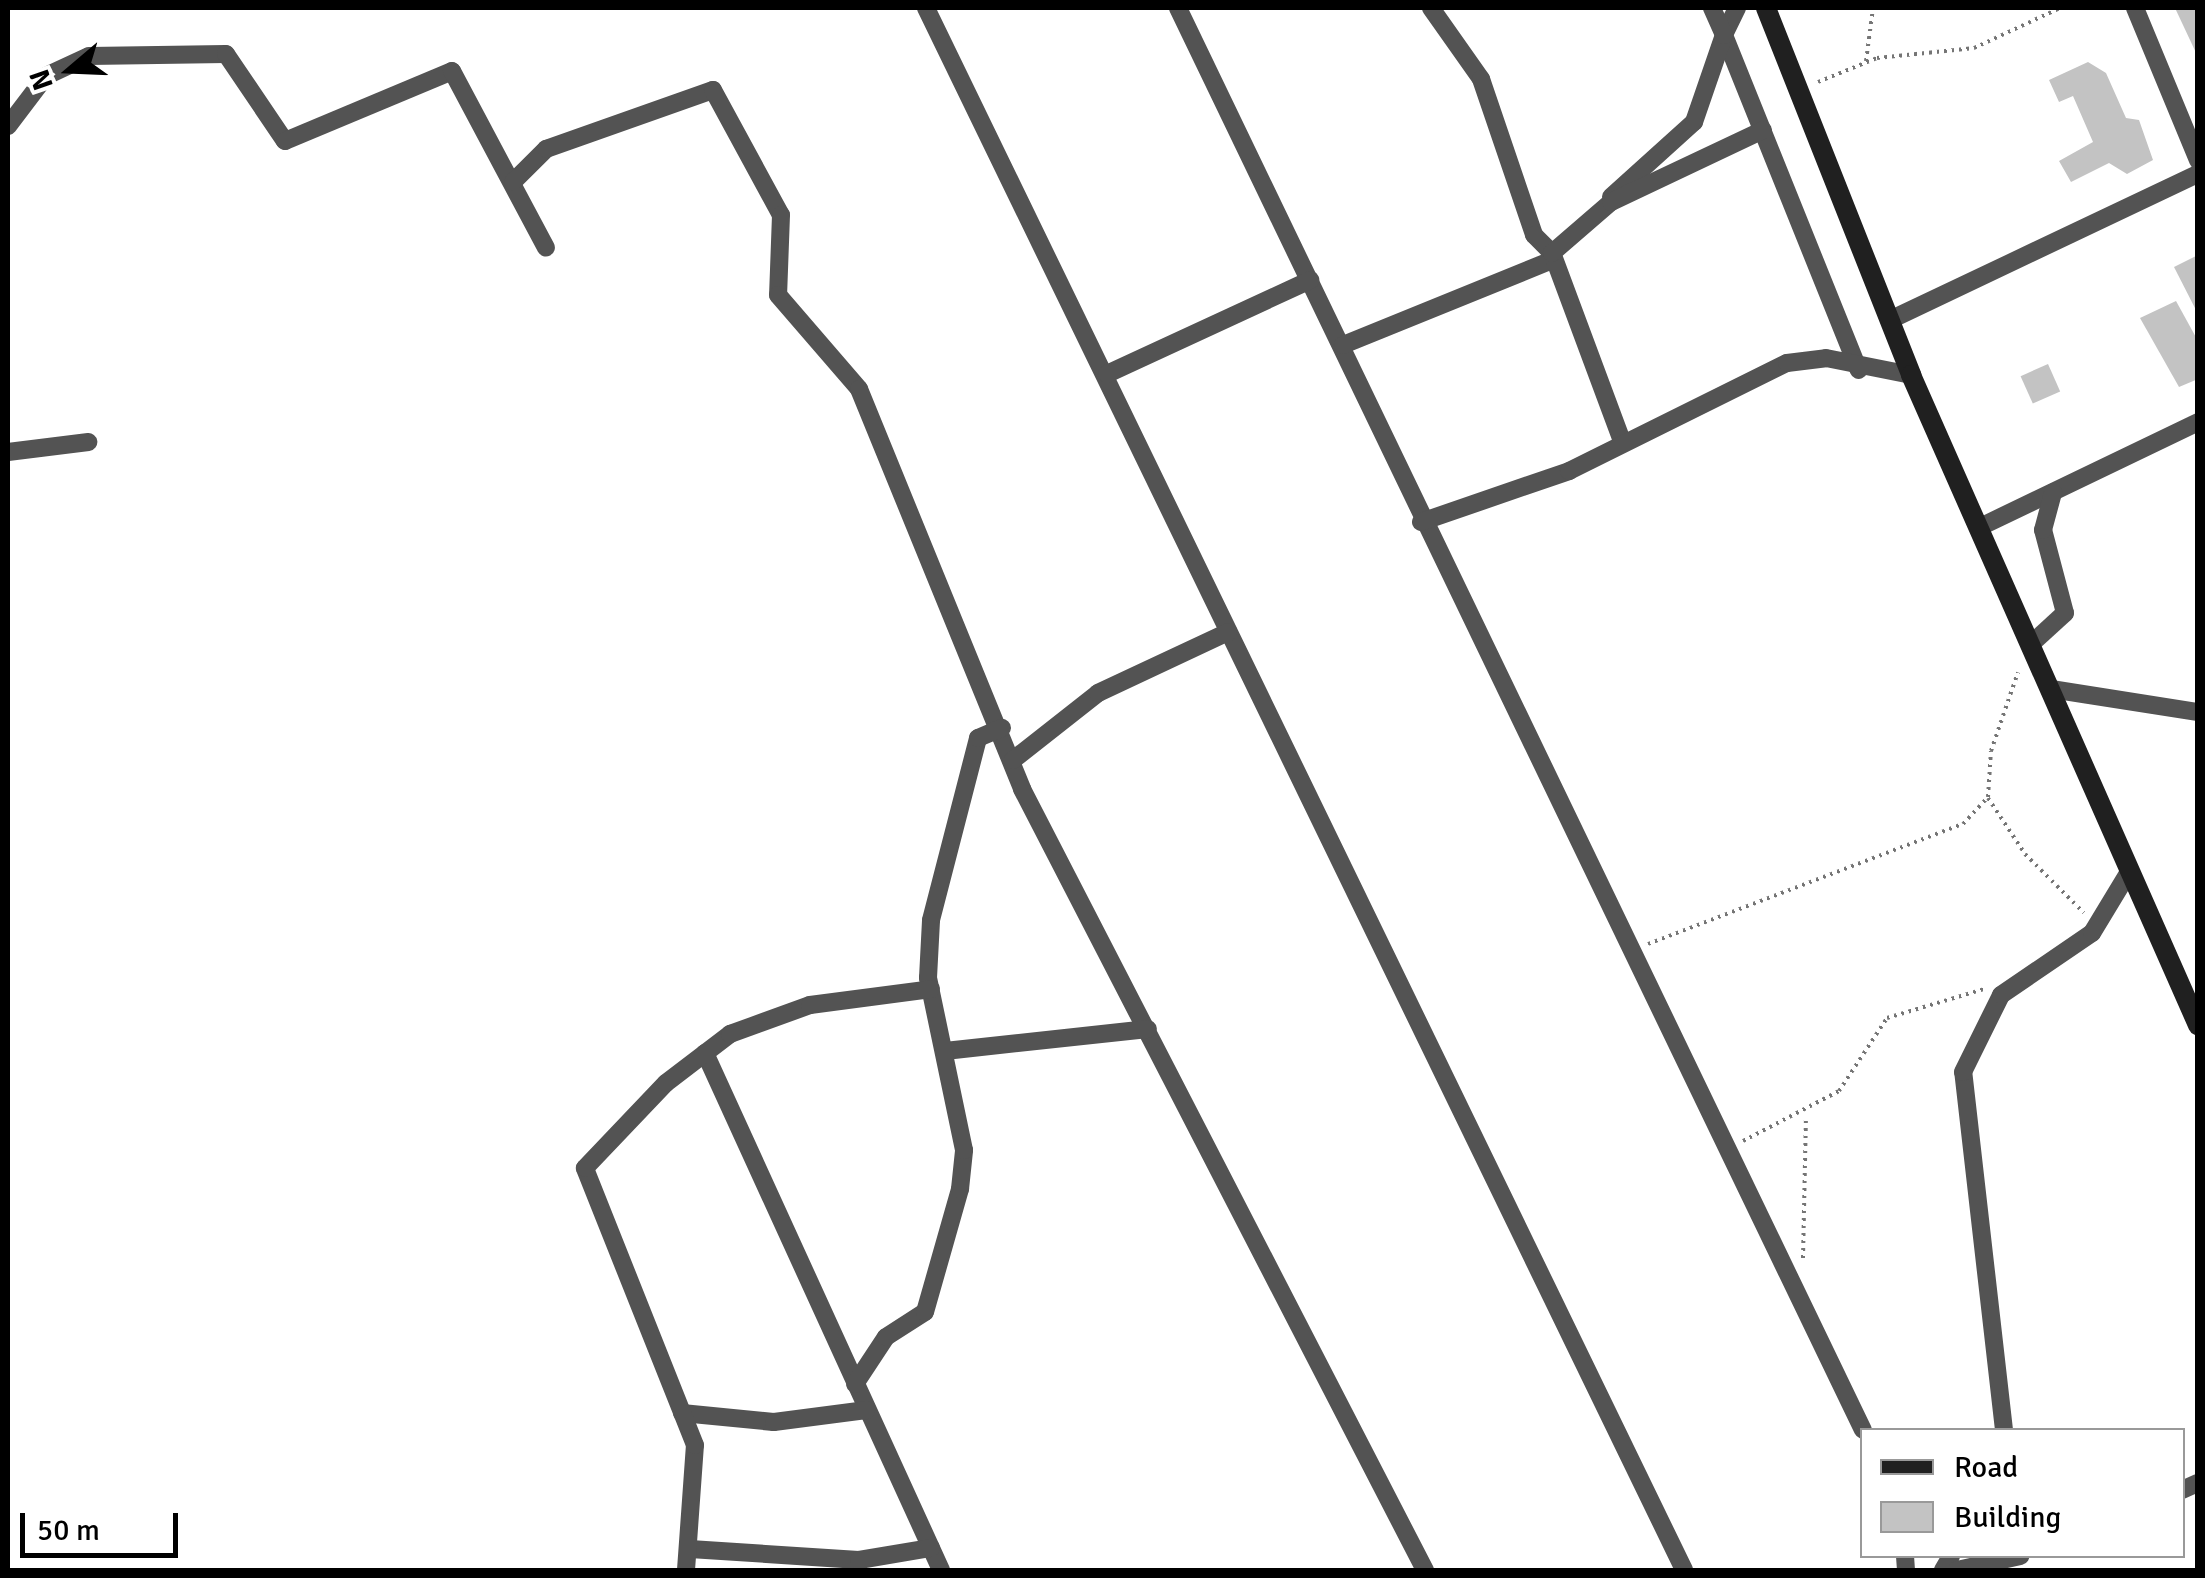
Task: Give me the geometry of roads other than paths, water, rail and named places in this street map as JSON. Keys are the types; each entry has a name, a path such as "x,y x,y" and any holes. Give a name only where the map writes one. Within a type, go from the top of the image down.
{"main road":[{"path":"1766,8 1912,376 2198,1026"}],"street":[{"path":"926,8 1107,374 1228,632 1684,1570"},
{"path":"1178,8 1233,137 1343,345 1421,522 1862,1428"},
{"path":"1431,8 1481,79 1534,235 1552,257 1622,442"},
{"path":"1712,8 1859,370"},
{"path":"1343,345 1552,257 1685,135 1737,8"},
{"path":"2135,8 2198,160"},
{"path":"8,126 46,76 89,56 226,54 285,141 452,71 546,248"},
{"path":"513,182 546,149 713,90 781,215 778,295 859,389 1013,760 1424,1570"},
{"path":"1601,208 1763,130"},
{"path":"1892,319 2198,174"},
{"path":"1107,374 1310,280"},
{"path":"1421,522 1569,471 1788,363 1826,358 1859,370 1912,376"},
{"path":"1980,527 2198,422"},
{"path":"8,452 88,442"},
{"path":"2029,640 2064,613 2043,530 2053,492"},
{"path":"1013,760 1061,715 1228,632"},
{"path":"2050,689 2198,712"},
{"path":"855,1384 886,1337 925,1312 960,1189 964,1150 931,988 944,850 978,738 1002,728"},
{"path":"2004,1428 1961,1080 2001,996 2099,925 2129,872"},
{"path":"686,1570 698,1464 682,1413 584,1174 589,1158 704,1053 810,1005 931,988"},
{"path":"945,1051 1148,1029"},
{"path":"704,1053 941,1570"},
{"path":"682,1413 774,1422 866,1410"},
{"path":"690,1549 858,1560 930,1548"},
{"path":"1957,1570 2011,1558"}]}
